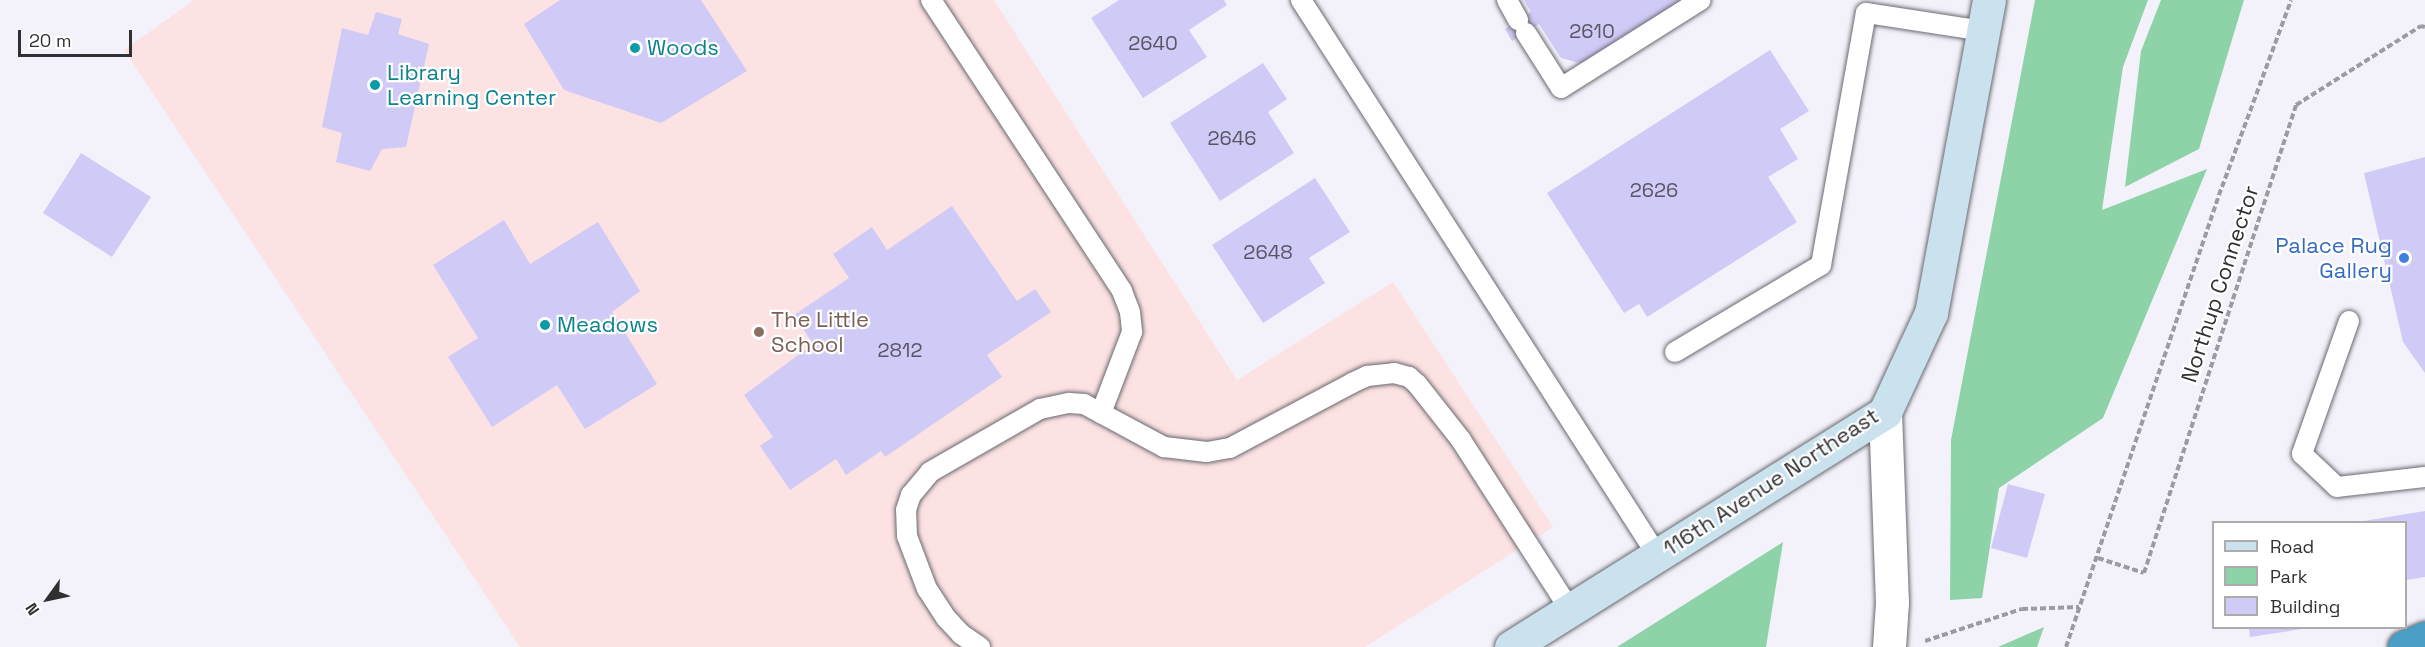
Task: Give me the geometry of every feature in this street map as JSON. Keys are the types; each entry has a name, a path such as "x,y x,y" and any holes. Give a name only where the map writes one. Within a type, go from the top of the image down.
{"highway":[{"path":"2404,647 2425,638"}],"street":[{"name":"116th Avenue Northeast","path":"1511,647 1885,412 1931,312 1986,15"},
{"path":"1885,412 1892,602 1889,647"}],"lane":[{"path":"931,0 1122,291 1130,312 1132,332 1101,413"},
{"path":"1301,0 1657,555"},
{"path":"1507,0 1561,88 1701,0"},
{"path":"1675,352 1821,265 1866,13 1986,15"},
{"path":"2349,321 2302,454 2337,487 2425,477"},
{"path":"980,647 961,634 946,618 927,589 907,536 906,510 911,495 930,472 1040,409 1069,403 1084,404 1164,447 1207,452 1230,448 1360,380 1394,373 1408,377 1417,384 1461,440 1570,610"}],"path":[{"path":"2066,647 2222,187 2291,0"},
{"name":"Northup Connector","path":"2098,558 2144,573 2295,105 2421,26 2425,27"},
{"path":"1921,643 2022,609 2079,607"}],"shaded area":[{"name":"The Little School","path":"194,0 994,0 1237,380 1393,282 1553,527 1365,647 520,647 124,50"}],"green space":[{"path":"2035,0 2148,0 2123,67 2102,210 2207,169 2103,418 1999,488 1982,598 1950,600 1951,440"},
{"path":"2161,0 2244,0 2199,149 2125,187 2141,51"},
{"path":"1783,542 1766,647 1617,647"},
{"path":"2044,627 2037,647 1998,647"}],"building":[{"name":"Woods","path":"560,0 701,0 747,71 661,123 564,90 524,24"},
{"path":"1119,0 1224,0 1227,5 1189,30 1207,57 1143,98 1091,18"},
{"path":"1524,0 1689,0 1586,65 1561,58 1539,24 1512,41 1505,29 1531,12"},
{"name":"Library Learning Center","path":"376,12 402,19 398,34 429,44 406,147 382,149 370,171 336,162 342,133 322,127 342,28 368,35"},
{"path":"1770,50 1809,111 1780,129 1798,159 1768,177 1797,222 1647,317 1639,304 1624,313 1547,193"},
{"path":"1263,63 1287,99 1268,112 1294,153 1220,201 1170,123"},
{"path":"81,153 151,197 112,257 43,213"},
{"name":"Palace Rug Gallery","path":"2425,157 2425,373 2403,342 2364,173"},
{"path":"1315,178 1350,232 1309,258 1325,283 1263,323 1212,245"},
{"path":"952,206 1017,301 1035,289 1051,312 987,355 1002,377 885,457 881,451 846,475 836,459 790,490 760,446 773,437 744,395 813,344 794,315 849,278 833,254 872,227 887,250"},
{"name":"Meadows","path":"504,220 530,264 598,222 640,291 612,312 657,384 585,429 557,385 492,427 448,357 478,338 433,265"},
{"path":"2008,484 2045,494 2027,558 1991,548"},
{"path":"2425,511 2425,577 2407,580 2407,521 2364,521"},
{"path":"2249,629 2302,629 2250,637"}],"place":[{"name":"Woods","path":"635,48"},
{"name":"Library Learning Center","path":"375,85"},
{"name":"Palace Rug Gallery","path":"2404,258"},
{"name":"Meadows","path":"545,325"},
{"name":"The Little School","path":"759,332"}]}
